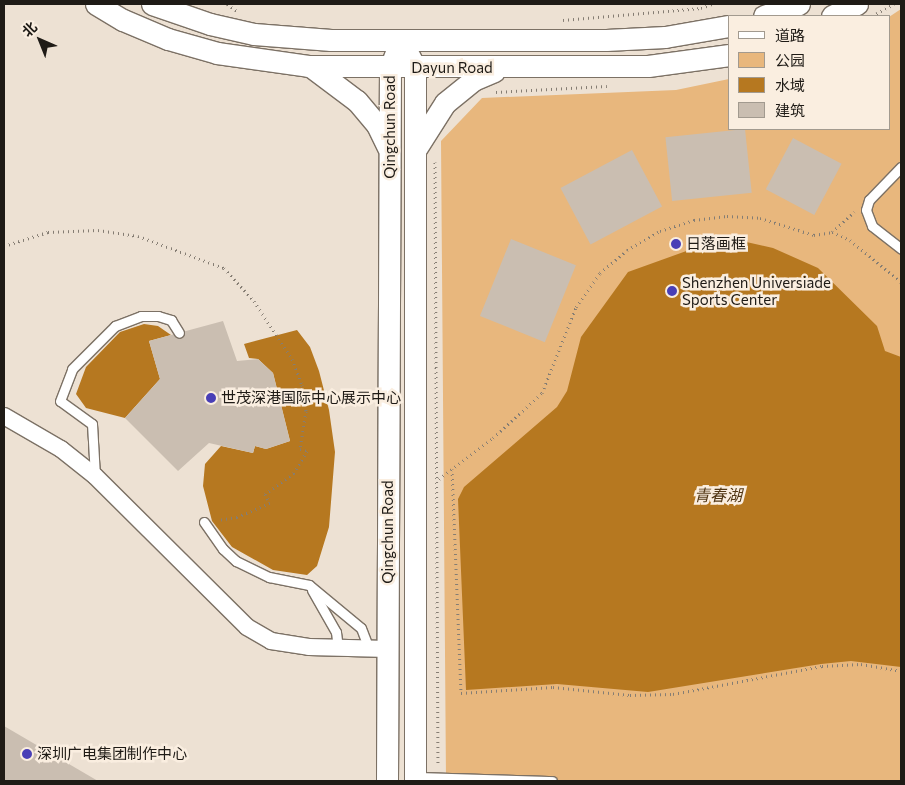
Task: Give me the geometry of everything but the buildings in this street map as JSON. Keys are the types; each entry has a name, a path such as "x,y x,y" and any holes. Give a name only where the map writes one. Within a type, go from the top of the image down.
{"street":[{"name":"Dayun Road","path":"96,4 168,39 226,55 308,66 390,68 648,66 728,54"},
{"name":"Dayun Road","path":"152,4 210,24 254,34 331,40 606,40 666,37 728,26"},
{"path":"767,15 799,4"},
{"path":"834,15 857,4"},
{"name":"Qingchun Road","path":"401,40 415,68 415,779"},
{"name":"Qingchun Road","path":"387,781 379,649 390,152 390,68 401,40"},
{"path":"308,66 336,82 357,100 377,124 390,152"},
{"path":"415,150 433,118 458,91 488,73 507,68"},
{"path":"4,416 61,448 95,476 247,627 271,641 338,648 379,649"}],"lane":[{"path":"901,167 869,200 866,210 872,226 901,249"},
{"path":"95,476 92,424 60,400 72,369 115,326 141,316 158,316 170,320 179,333"},
{"path":"208,521 223,549 236,561 269,577 309,585 361,628 379,649"},
{"path":"309,585 336,632 338,648"},
{"path":"415,779 438,776 552,781"}],"path":[{"path":"228,4 245,17"},
{"path":"553,21 701,8 712,4"},
{"path":"874,15 894,4"},
{"path":"489,92 616,86"},
{"path":"435,157 438,776"},
{"path":"438,479 493,438 542,393 576,307 600,274 627,250 660,231 694,220 727,216 760,218 814,235 832,232 869,200"},
{"path":"4,246 48,232 98,230 138,236 224,268 254,301 292,359 302,385 306,411 300,449 307,451 294,473 265,494 270,503 237,517 208,521"},
{"path":"832,232 850,240 901,282"},
{"path":"452,469 460,694 553,688 630,695 672,694 822,666 861,664 901,671"}],"green space":[{"name":"Shenzhen Universiade Sports Center","path":"901,9 901,781 446,781 441,141 482,98 676,90 728,79 728,130 890,130 890,16"}],"water":[{"name":"青春湖","path":"717,240 742,241 773,248 818,268 877,326 885,351 901,357 901,667 851,661 821,664 648,692 557,684 466,690 458,499 464,487 557,407 567,391 581,337 628,272"},
{"path":"144,324 158,326 171,335 149,341 160,379 125,418 86,408 76,394 86,367 120,332"},
{"path":"297,330 310,347 319,371 329,410 335,452 329,527 317,566 307,575 273,570 232,547 212,521 203,486 205,464 221,446 253,453 255,446 266,449 290,441 273,373 258,359 249,358 244,344"}],"place":[{"name":"日落画框","path":"676,244"},
{"name":"Shenzhen Universiade Sports Center","path":"672,291"},
{"name":"世茂深港国际中心展示中心","path":"211,398"},
{"name":"深圳广电集团制作中心","path":"27,754"}]}
